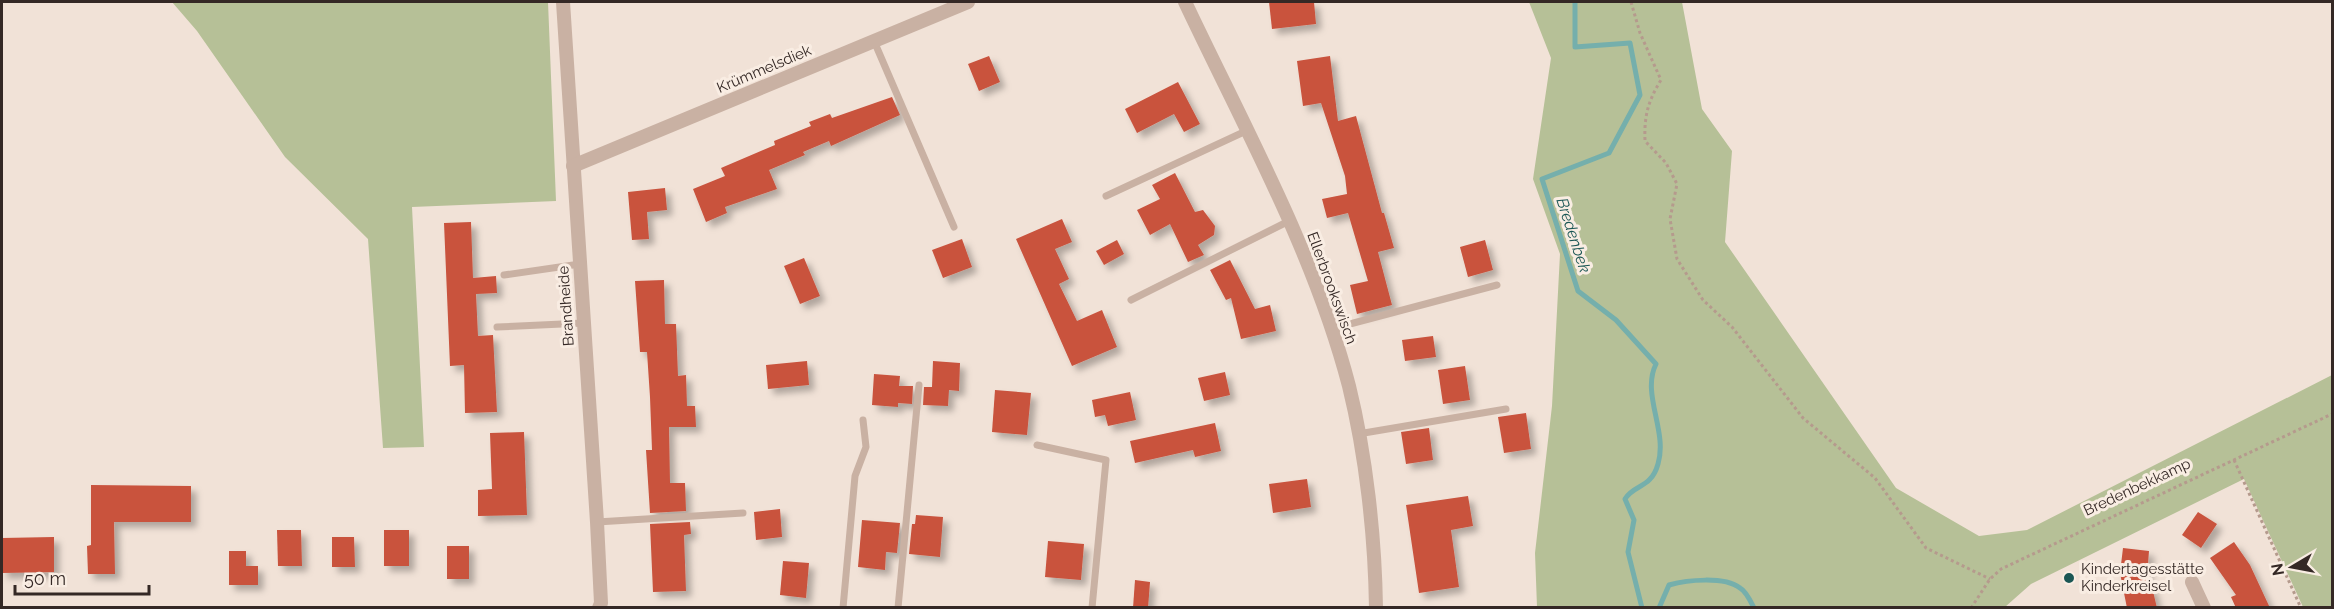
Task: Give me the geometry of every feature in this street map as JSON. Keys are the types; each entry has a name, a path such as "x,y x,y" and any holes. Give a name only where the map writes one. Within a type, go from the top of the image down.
{"street":[{"name":"Brandheide","path":"563,2 597,522 601,603 599,608"},
{"name":"Krümmelsdiek","path":"573,166 968,2"},
{"name":"Ellerbrookswisch","path":"1185,2 1289,221 1331,329 1349,387 1358,434 1372,529 1376,608"},
{"path":"2192,582 2204,608"}],"lane":[{"path":"874,41 954,227"},
{"path":"1106,196 1246,131"},
{"path":"1131,300 1289,221"},
{"path":"504,274 580,264"},
{"path":"1331,329 1497,285"},
{"path":"496,327 584,323"},
{"path":"898,608 919,385"},
{"path":"1358,434 1506,409"},
{"path":"843,608 855,476 866,447 863,420"},
{"path":"1037,445 1106,460 1092,608"},
{"path":"597,522 743,513"}],"path":[{"path":"1631,2 1640,33 1661,80 1650,97 1644,115 1644,141 1666,163 1677,184 1670,219 1677,259 1703,300 1732,327 1803,418 1875,478 1926,548 1990,579"},
{"name":"Bredenbekkamp","path":"1971,608 1990,579 2001,569 2332,414"},
{"path":"2234,460 2301,608"}],"green space":[{"path":"172,2 548,2 556,201 412,207 424,447 383,448 368,239 285,157 197,31"},
{"path":"1529,2 1682,2 1702,109 1732,151 1725,242 1896,488 1979,536 2027,530 2332,375 2332,607 2303,607 2244,479 2031,584 2005,607 1537,607 1535,553 1552,406 1560,254 1533,179 1551,58"}],"building":[{"path":"1269,2 1314,2 1316,24 1272,29"},
{"path":"989,56 1000,82 979,91 968,64"},
{"path":"1330,56 1338,121 1356,116 1382,213 1384,213 1394,248 1378,252 1392,305 1357,314 1350,285 1368,281 1348,213 1327,218 1322,199 1347,194 1345,176 1321,103 1303,106 1297,61"},
{"path":"1178,82 1200,124 1184,132 1174,114 1137,133 1125,109"},
{"path":"892,97 900,115 831,146 829,141 803,152 805,155 769,170 777,189 725,207 727,213 706,222 693,189 725,176 721,168 775,145 774,141 811,126 809,122 830,114 832,118"},
{"path":"1175,173 1195,212 1203,210 1215,226 1214,235 1198,245 1204,255 1188,262 1170,224 1150,235 1137,210 1160,199 1152,185"},
{"path":"665,188 667,210 647,212 649,239 632,240 628,192"},
{"path":"1062,219 1072,242 1055,249 1069,279 1059,284 1077,321 1102,310 1117,347 1072,366 1016,239"},
{"path":"471,222 473,278 496,276 497,293 476,294 478,336 493,335 497,412 465,413 464,365 450,366 444,223"},
{"path":"962,239 972,267 943,278 932,250"},
{"path":"1117,240 1124,254 1104,265 1096,251"},
{"path":"1485,240 1493,270 1468,277 1460,247"},
{"path":"804,258 820,296 800,304 784,266"},
{"path":"1230,260 1255,309 1270,305 1276,331 1241,339 1231,298 1226,300 1210,270"},
{"path":"664,280 665,324 676,324 678,376 686,375 687,406 695,406 696,427 669,427 670,483 685,483 686,511 650,513 646,450 652,450 650,397 647,352 640,352 635,281"},
{"path":"1433,336 1436,357 1405,361 1402,340"},
{"path":"807,361 809,385 768,389 766,365"},
{"path":"933,361 960,363 959,391 949,390 948,406 923,405 924,387 932,387"},
{"path":"1465,366 1470,400 1443,404 1438,370"},
{"path":"1225,372 1230,395 1204,401 1198,378"},
{"path":"874,374 900,376 899,386 913,386 912,404 898,403 898,407 872,405"},
{"path":"995,390 1031,393 1027,435 992,432"},
{"path":"1130,392 1136,420 1108,426 1105,415 1095,417 1092,400"},
{"path":"1526,413 1531,449 1504,453 1498,417"},
{"path":"1215,423 1221,451 1195,457 1193,450 1135,463 1130,441"},
{"path":"1429,428 1433,460 1406,464 1401,432"},
{"path":"524,432 527,515 478,516 478,490 492,489 490,433"},
{"path":"1307,479 1311,507 1273,513 1269,484"},
{"path":"91,485 191,486 191,522 114,522 115,574 88,574 87,546 91,545"},
{"path":"1468,496 1473,526 1451,530 1459,587 1419,593 1406,505"},
{"path":"780,509 782,537 756,540 754,512"},
{"path":"2198,512 2217,524 2201,548 2182,535"},
{"path":"916,515 943,517 940,557 909,554 912,524 915,524"},
{"path":"862,520 900,523 897,553 886,552 885,570 858,567"},
{"path":"690,522 691,534 684,535 686,591 653,592 650,524"},
{"path":"277,530 301,530 302,566 278,566"},
{"path":"384,530 409,530 409,566 384,566"},
{"path":"54,537 54,572 2,573 2,538"},
{"path":"332,537 354,537 355,567 332,567"},
{"path":"1048,541 1084,544 1081,580 1045,577"},
{"path":"2234,542 2250,565 2270,608 2236,608 2231,597 2236,595 2210,558"},
{"path":"447,546 469,546 469,579 447,579"},
{"path":"2123,548 2149,551 2146,588 2152,587 2157,608 2127,608 2120,573"},
{"path":"229,551 246,551 246,566 258,566 258,585 229,585"},
{"path":"783,561 809,563 806,598 780,595"},
{"path":"1135,580 1150,582 1148,608 1133,608"}],"waterway":[{"name":"Bredenbek","path":"1575,2 1575,47 1630,43 1640,95 1609,153 1542,179 1578,291 1616,320 1656,364 1651,388 1660,439 1658,464 1651,478 1625,499 1634,520 1628,552 1642,608"},
{"name":"Bredenbek","path":"1659,608 1669,585 1705,580 1725,582 1742,589 1754,608"}],"place":[{"name":"Kindertagesstätte Kinderkreisel","path":"2069,578"}]}
